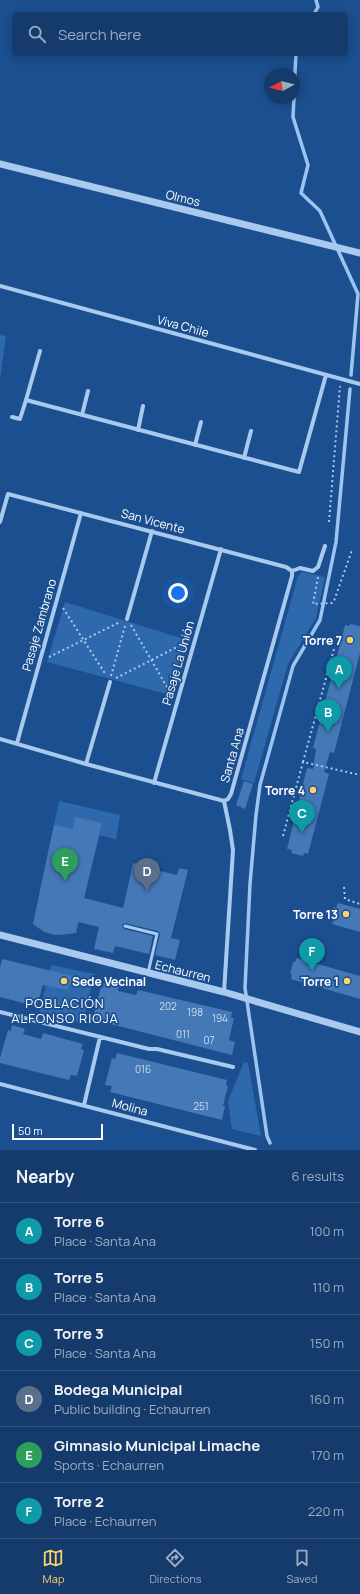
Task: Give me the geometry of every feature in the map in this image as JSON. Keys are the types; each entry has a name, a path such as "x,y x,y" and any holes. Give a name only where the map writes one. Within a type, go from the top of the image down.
{"street":[{"name":"Olmos","path":"0,164 360,253"},
{"name":"Viva Chile","path":"0,286 360,384"},
{"path":"12,417 20,419 40,351"},
{"path":"26,400 300,472 326,375"},
{"path":"82,415 88,392"},
{"path":"138,430 143,406"},
{"path":"195,445 200,422"},
{"path":"244,458 251,431"},
{"name":"San Vicente","path":"0,522 8,494 221,549 286,567 292,571"},
{"name":"Pasaje Zambrano","path":"17,743 81,513"},
{"path":"127,619 152,531"},
{"path":"292,571 300,568 313,571 318,567 325,546"},
{"name":"Pasaje La Unión","path":"154,783 221,549"},
{"name":"Santa Ana","path":"224,801 228,799 231,794 292,576 292,571"},
{"path":"86,764 110,682"},
{"path":"0,739 154,783 224,801 232,837 233,850 224,992"},
{"name":"Echaurren","path":"0,935 224,992 360,1032"},
{"path":"0,1012 149,1050 157,1049 233,1067"},
{"path":"84,1105 100,1037"},
{"name":"Molina","path":"0,1084 255,1150"}],"lane":[{"path":"125,926 157,934 148,973"}],"path":[{"path":"329,522 341,379"},
{"path":"315,569 319,574 313,602 317,604 329,604 334,601 352,550"},
{"path":"57,599 110,682"},
{"path":"40,662 127,619"},
{"path":"127,619 176,704"},
{"path":"110,682 127,619"},
{"path":"110,682 195,638"},
{"path":"283,836 334,649"},
{"path":"303,762 360,775"},
{"path":"344,887 345,899 360,904"}],"shaded area":[{"path":"0,335 6,336 0,380"},
{"path":"302,572 325,577 316,618 288,664 254,783 241,779 298,576"},
{"path":"65,602 187,640 170,695 47,662"},
{"path":"59,801 120,815 116,839 99,835 76,933 64,935 48,933 33,924"},
{"path":"51,965 95,974 83,1023 39,1013"},
{"path":"244,1062 248,1063 261,1136 232,1129 228,1101"}],"building":[{"path":"350,624 360,626 360,653 334,753 330,752 324,772 329,774 308,854 304,853 303,856 291,853 292,850 287,849 307,768 313,769 316,749 313,748 345,625 349,626"},
{"path":"244,781 253,784 245,809 236,805"},
{"path":"75,817 102,823 84,898 123,908 133,863 143,865 144,858 158,862 156,870 177,875 179,868 188,870 171,938 180,940 175,960 155,955 160,934 158,931 124,923 122,926 124,929 153,936 149,954 115,946 113,953 94,949 99,927 78,922 76,933 55,935 45,932 33,924 54,825 73,829"},
{"name":"Torre 13","path":"338,903 360,909 360,932 332,924 334,920 331,919 334,907 336,908"},
{"path":"297,958 360,976 360,999 291,979 292,974 290,974 293,962 295,962"},
{"path":"2,959 73,976 71,985 69,984 68,990 43,985 37,1005 34,1006 0,997 0,968"},
{"path":"104,982 119,986 118,991 136,995 138,990 232,1012 231,1018 234,1018 229,1040 235,1042 232,1055 95,1020 97,1014 94,1014 101,987 103,988"},
{"path":"12,1025 25,1029 23,1034 41,1039 43,1033 83,1044 81,1049 84,1050 77,1076 71,1075 69,1080 0,1063 8,1030 11,1031"},
{"path":"117,1053 227,1080 226,1085 228,1086 223,1106 225,1106 222,1120 110,1092 112,1086 105,1085 112,1058 115,1059"}],"waterway":[{"path":"315,12 318,7 316,0"},
{"path":"295,68 296,56"},
{"path":"294,104 293,117 308,165 301,193 320,211 358,294 351,375"},
{"path":"270,1143 267,1136 245,988 250,884 256,815 260,785 293,666 320,620 336,542 350,389"}],"place":[{"name":"Torre 7","path":"350,640"},
{"name":"Torre 6","path":"339,689"},
{"name":"Torre 5","path":"328,732"},
{"name":"Torre 4","path":"313,790"},
{"name":"Torre 3","path":"302,833"},
{"name":"Gimnasio Municipal Limache","path":"65,881"},
{"name":"Bodega Municipal","path":"147,891"},
{"name":"Torre 13","path":"346,914"},
{"name":"Torre 2","path":"312,971"},
{"name":"Sede Vecinal","path":"64,981"},
{"name":"Torre 1","path":"347,981"}],"district":[{"name":"POBLACIÓN ALFONSO RIOJA","path":"65,1010"}]}
